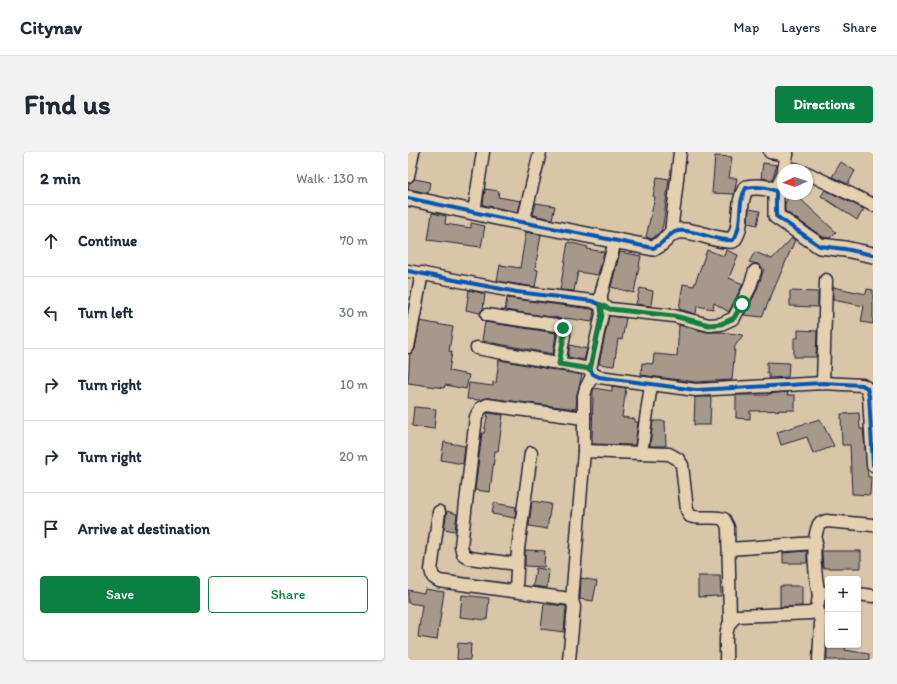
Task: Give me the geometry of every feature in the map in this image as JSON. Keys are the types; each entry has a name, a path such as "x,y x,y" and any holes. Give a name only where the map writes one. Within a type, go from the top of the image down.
{"street":[{"path":"408,176 413,152"},
{"path":"474,212 484,152"},
{"path":"523,222 540,152"},
{"path":"408,198 653,248 660,246 671,233 680,152"},
{"path":"770,152 786,164"},
{"path":"813,176 873,205"},
{"path":"671,233 680,231 725,241 733,240 738,234 742,195 746,188 753,186 770,188 776,191 776,216 812,242 828,248 845,249 873,255"},
{"path":"570,660 574,607 572,600 584,451 586,388 592,371 602,314 601,295 615,241"},
{"path":"408,271 517,292 592,301 610,309 674,316 709,325 721,324 734,318 744,299 755,272"},
{"path":"408,347 422,273"},
{"path":"823,383 826,280"},
{"path":"487,315 556,325 563,328 564,335 559,364"},
{"path":"477,348 592,371 599,377 651,385 715,390 823,383 862,385 867,388 870,396 873,465"},
{"path":"641,453 651,385"},
{"path":"517,564 469,558 463,554 461,546 476,417 481,408 487,405 584,418"},
{"path":"584,451 669,454 678,459 682,466 687,510 690,516 696,518 719,517 724,519 728,527 729,549 730,620 727,628 726,660"},
{"path":"516,590 517,564 531,453"},
{"path":"439,512 431,570 433,577 439,581 516,590 572,600"},
{"path":"819,660 821,599 815,573 816,530 819,524 826,521 873,525"},
{"path":"729,549 816,543"},
{"path":"861,594 873,596"},
{"path":"730,620 737,616 806,615 811,613 821,599"}],"building":[{"path":"715,156 732,157 729,178 737,178 734,194 712,193"},
{"path":"841,162 855,171 848,184 832,177"},
{"path":"763,163 777,165 772,180 761,178"},
{"path":"657,177 669,179 663,225 661,231 652,239 646,237 655,197 653,196"},
{"path":"415,179 430,182 428,193 408,189 409,183"},
{"path":"485,189 499,191 498,197 521,201 518,212 483,205"},
{"path":"825,190 864,209 857,220 821,196"},
{"path":"787,200 801,200 836,232 830,238 823,237 785,211"},
{"path":"536,203 555,206 552,219 533,215"},
{"path":"749,209 760,211 757,225 748,223"},
{"path":"432,213 446,216 445,224 471,228 471,223 485,226 481,247 428,240"},
{"path":"526,232 541,235 535,269 538,270 535,287 497,281 500,265 520,268"},
{"path":"792,238 795,240 762,317 744,315 756,292 764,269 758,264 749,262 755,252 772,259"},
{"path":"568,242 588,247 587,249 604,252 598,275 578,272 574,291 560,290"},
{"path":"707,250 724,256 726,250 738,255 729,278 743,284 729,312 714,303 713,309 697,306 696,314 679,309 683,284 694,286"},
{"path":"620,252 641,256 634,293 611,287"},
{"path":"833,287 866,294 867,289 873,290 873,324 861,322 864,306 833,300"},
{"path":"640,288 653,291 651,306 636,304"},
{"path":"469,290 485,294 483,309 480,313 466,310"},
{"path":"790,291 818,292 818,307 790,306"},
{"path":"507,298 591,309 594,310 592,322 565,318 565,321 557,318 505,310"},
{"path":"609,316 626,318 622,340 618,339 614,366 599,364"},
{"path":"420,321 453,327 449,351 452,352 449,371 469,375 466,389 445,385 444,388 408,383 410,354 415,349"},
{"path":"485,322 556,333 553,354 482,341"},
{"path":"679,325 707,332 743,335 735,346 732,380 696,382 641,375 642,363 653,364 654,354 677,356"},
{"path":"798,330 817,331 816,357 794,357 794,338 798,338"},
{"path":"570,345 587,349 584,360 568,357"},
{"path":"499,360 582,375 577,394 576,409 488,398 480,400 467,399 469,383 493,386 493,382 496,383"},
{"path":"767,362 789,363 788,377 769,378 769,373 767,373"},
{"path":"612,386 626,388 622,417 635,419 635,422 638,422 635,445 592,444 594,388 612,391"},
{"path":"788,392 787,395 795,395 795,410 750,411 750,419 736,418 736,395 768,395"},
{"path":"695,397 711,397 710,425 694,425"},
{"path":"414,407 436,409 434,429 412,426"},
{"path":"488,413 503,415 498,451 495,451 490,492 475,490 482,433 484,433"},
{"path":"859,413 860,429 863,429 868,477 871,477 870,495 852,494 850,445 842,445 841,414"},
{"path":"820,419 834,446 813,454 807,437 781,445 777,432"},
{"path":"653,421 665,421 666,446 650,446"},
{"path":"444,442 465,446 463,464 441,460"},
{"path":"532,501 551,504 547,529 529,526"},
{"path":"494,503 516,507 515,518 492,514"},
{"path":"447,511 457,514 455,531 444,529"},
{"path":"525,550 545,551 544,567 525,566"},
{"path":"807,551 807,563 783,563 783,553"},
{"path":"822,551 861,551 861,568 823,568"},
{"path":"536,568 549,570 547,588 533,586"},
{"path":"698,576 720,576 721,596 698,597"},
{"path":"581,578 597,581 593,601 580,599"},
{"path":"780,586 802,586 802,606 780,607"},
{"path":"425,589 444,592 437,640 418,637 422,605 408,603 408,590 424,593"},
{"path":"462,595 489,598 487,620 460,617"},
{"path":"544,604 566,606 564,632 541,629"},
{"path":"458,643 471,644 470,660 457,660"},
{"path":"827,648 845,648 845,650 869,654 869,660 827,660"}],"cycle path":[{"path":"408,198 653,248 671,234 678,231 692,232 719,239 733,240 738,228 741,201 746,188 761,187 776,191 776,216 820,246 845,249 873,255"},
{"path":"408,271 517,292 592,301 601,305 602,314 590,369 593,374 599,377 696,390 823,383 862,385 867,388 869,396 873,465"}],"route":[{"path":"563,328 564,335 559,364 590,369 602,314 601,305 610,309 674,316 709,325 721,324 734,318 742,304"}]}
